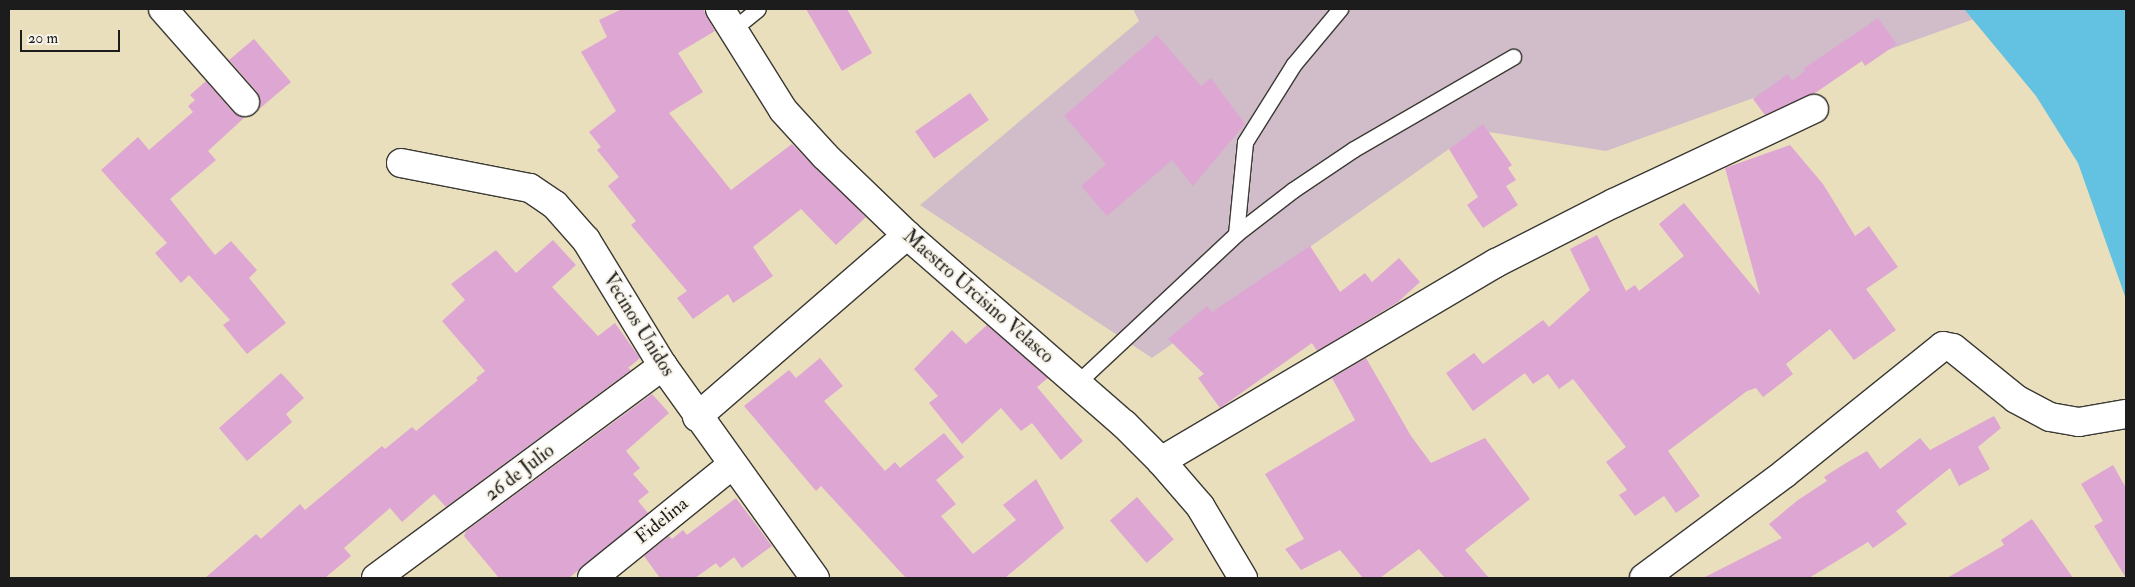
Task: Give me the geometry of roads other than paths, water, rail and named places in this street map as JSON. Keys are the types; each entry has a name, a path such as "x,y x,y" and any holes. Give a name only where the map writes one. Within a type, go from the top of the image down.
{"street":[{"path":"163,9 244,102"},
{"name":"Maestro Urcisino Velasco","path":"726,20 783,110 825,156 907,235 1077,383 1161,461 1200,506 1243,578"},
{"path":"1161,461 1496,263 1614,204 1814,109"},
{"name":"Vecinos Unidos","path":"402,163 530,188 555,204 586,240 663,366 697,417 815,578"},
{"path":"697,417 907,235"},
{"path":"1644,578 1784,474 1943,346 1953,348 2016,398 2050,417 2079,422 2126,414"},
{"name":"26 de Julio","path":"376,578 663,366"},
{"name":"Fidelina","path":"592,578 732,465"}],"lane":[{"path":"726,20 758,9"},
{"path":"1236,234 1245,142 1294,64 1340,9"},
{"path":"1077,383 1236,234 1293,190 1354,149 1513,57"}],"water":[{"path":"1964,9 2126,9 2126,299 2078,163 2036,96"}]}
